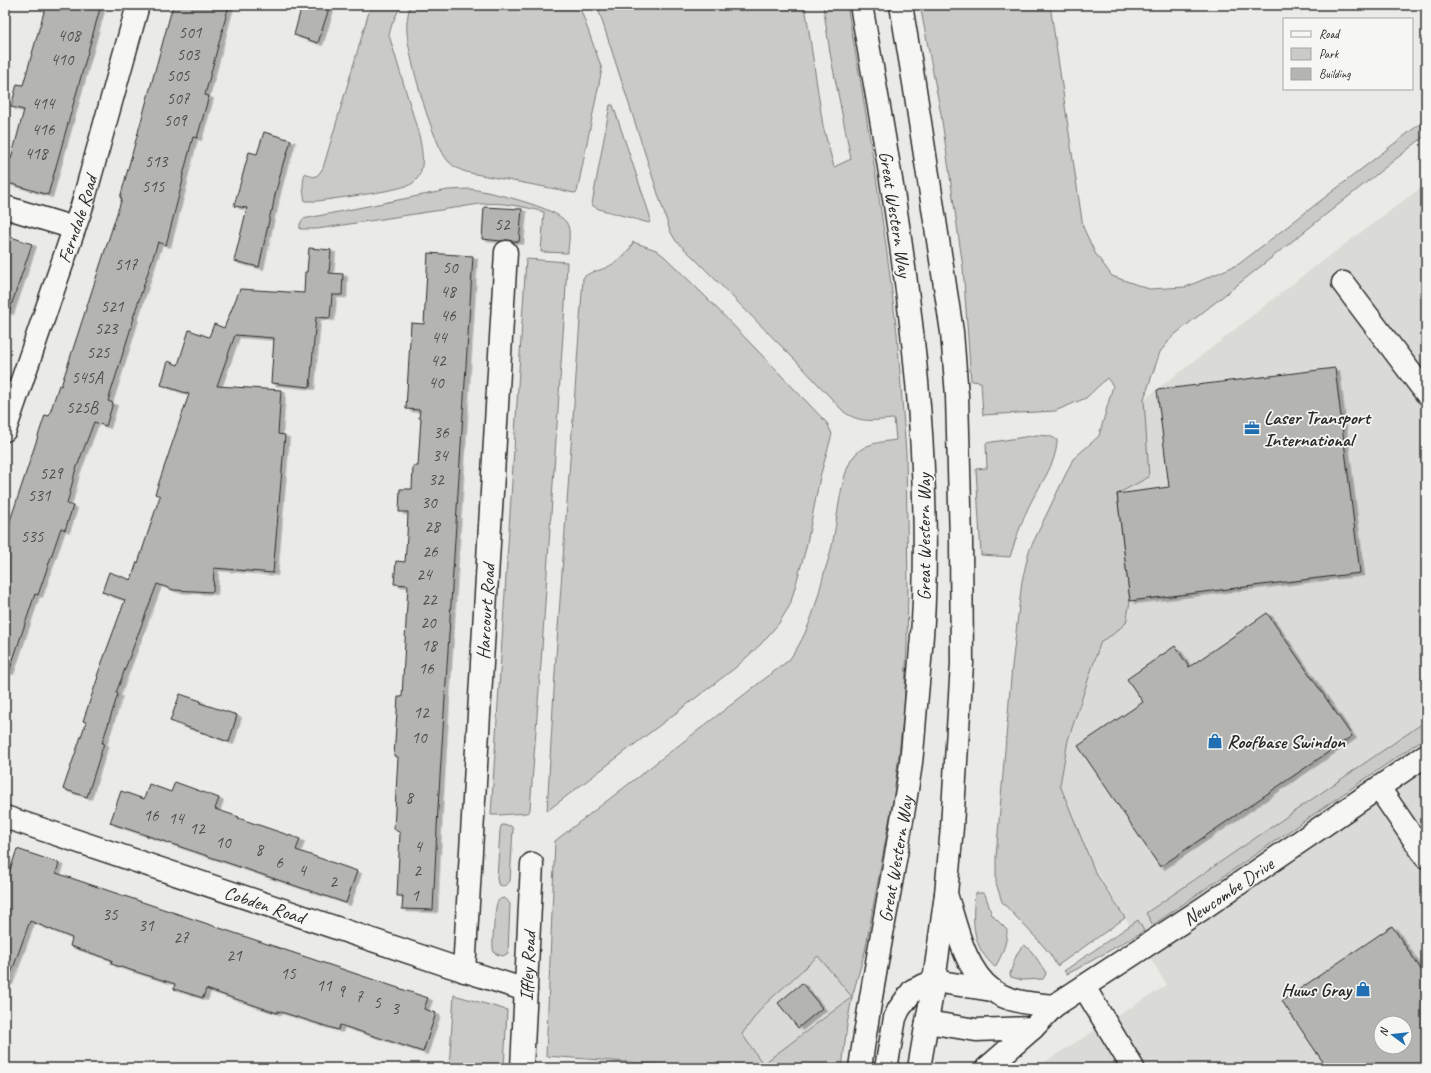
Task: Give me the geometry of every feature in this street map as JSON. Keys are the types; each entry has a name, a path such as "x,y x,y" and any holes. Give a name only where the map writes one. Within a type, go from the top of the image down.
{"street":[{"name":"Ferndale Road","path":"5,430 74,228 138,5"},
{"name":"Great Western Way","path":"860,1068 867,1013 890,892 910,768 924,600 925,519 923,447 906,273 892,182 861,5"},
{"name":"Great Western Way","path":"901,5 952,332 957,396 961,541 962,663 952,827 946,894 934,981 919,1068"},
{"path":"5,207 74,228"},
{"name":"Harcourt Road","path":"464,971 506,252"},
{"path":"1342,283 1426,392"},
{"name":"Newcombe Drive","path":"987,1068 1033,1028 1054,1006 1215,900 1426,755"},
{"path":"1379,788 1426,857"},
{"name":"Cobden Road","path":"5,817 464,971 526,990"},
{"name":"Iffley Road","path":"522,1068 532,864"},
{"path":"946,894 966,956 977,975 992,990"},
{"path":"886,1068 895,1018 899,1008 913,990 934,981 992,990 1006,997 1028,1003 1054,1006"},
{"path":"1084,987 1133,1068"},
{"path":"927,1022 976,1030 1033,1028"}],"shaded area":[{"path":"1426,184 1426,1068 1035,1068 1167,985 1053,802 1110,425 1309,271"},
{"path":"819,956 852,997 763,1065 742,1034 763,1006"}],"green space":[{"path":"371,5 401,5 392,24 389,35 419,135 422,160 420,173 413,183 396,189 318,201 305,201 303,180 305,173 313,177 318,175 323,168"},
{"path":"410,5 579,5 602,69 577,192 574,193 470,173 459,169 449,162 436,138 422,100 408,44 407,22"},
{"path":"597,5 805,5 823,126 834,167 851,159 830,53 823,5 847,5 876,177 897,333 906,453 908,586 904,711 894,795 865,951 852,997 842,1068 708,1068 546,1056 555,841 789,660 802,640 815,607 831,550 843,482 850,463 854,456 863,448 896,440 894,419 862,420 850,416 844,412 801,366 676,241 670,231","holes":["818,956 852,997 763,1064 742,1034 763,1006"]},
{"path":"920,5 1050,5 1083,227 1095,253 1112,276 1149,289 1186,287 1239,264 1426,119 1426,135 1173,336 1160,352 1144,399 1149,477 1117,494 1130,601 1126,623 1112,635 1101,641 1068,740 1060,785 1095,872 1125,918 1057,966 1050,954 1039,941 1002,902 996,883 996,857 1012,666 1022,581 1029,551 1073,459 1099,436 1113,386 1107,378 1086,398 1055,411 983,415 981,382 971,381 963,267 941,114"},
{"path":"610,105 613,105 650,216 649,223 599,209 592,204"},
{"path":"471,189 522,201 560,216 566,222 569,229 568,253 541,252 544,212 504,204 480,204 317,229 300,229 300,224 303,219 448,190"},
{"path":"633,242 656,250 665,257 705,296 827,423 832,434 820,477 806,548 790,605 779,623 761,644 735,668 547,811 556,656 583,278 615,263 628,252"},
{"path":"526,259 567,262 565,305 530,809 529,812 526,813 491,815"},
{"path":"1037,435 1050,436 1057,440 1056,449 1050,467 1025,514 1010,557 981,555 976,469 987,468 986,443"},
{"path":"1426,721 1426,737 1153,925 1146,913"},
{"path":"502,825 511,826 513,829 510,881 503,886 498,884 497,878 500,831"},
{"path":"975,894 985,894 992,915 1007,930 1004,949 995,967 982,951 975,934 974,905"},
{"path":"504,898 510,904 508,953 503,956 494,952 493,944 496,905 499,900"},
{"path":"1138,920 1144,931 1067,974 1064,971"},
{"path":"1024,945 1033,953 1045,971 1046,974 1043,979 1022,980 1011,977 1010,974 1015,958"},
{"path":"454,995 507,1010 504,1068 449,1068"}],"building":[{"path":"46,5 101,5 48,195 5,182 5,157 11,159 24,110 11,107 17,84 23,85"},
{"path":"173,5 229,5 205,95 209,96 197,138 193,137 166,245 158,242 133,318 108,401 113,403 106,426 94,422 75,472 67,504 73,506 65,530 61,528 38,595 35,594 9,672 5,671 5,536 45,415 49,416 59,385 61,386 122,198 120,198"},
{"path":"302,5 330,5 318,43 294,35"},
{"path":"264,132 291,140 275,195 259,267 234,261 247,208 234,206 249,152 257,154"},
{"path":"484,207 522,209 519,242 482,239"},
{"path":"5,235 32,244 9,312 5,311"},
{"path":"309,248 331,250 329,273 343,274 342,295 332,295 330,318 316,317 310,387 271,383 274,338 235,335 217,386 281,390 278,434 285,435 273,573 214,568 213,592 174,590 157,584 116,693 118,694 87,797 63,789 86,722 83,721 98,677 97,676 125,600 102,592 109,572 131,580 160,496 155,494 189,394 161,385 168,361 178,365 189,330 209,337 214,324 224,328 240,289 304,293 305,272 307,272"},
{"path":"428,253 473,256 438,808 433,910 402,909 403,896 397,896 400,833 394,829 398,757 394,756 398,697 402,697 408,585 394,584 396,561 405,562 407,536 408,512 399,512 400,489 412,489 413,466 418,466 421,418 419,418 420,410 406,409 411,323 424,324"},
{"path":"1335,368 1360,573 1130,601 1117,494 1169,487 1157,390"},
{"name":"Roofbase Swindon","path":"1267,613 1352,736 1160,867 1078,746 1143,702 1127,679 1175,646 1189,667"},
{"path":"180,694 201,701 200,703 237,715 229,742 170,721"},
{"path":"175,782 219,798 215,809 300,839 296,850 357,871 346,903 110,823 121,791 144,799 149,784 171,792"},
{"path":"17,849 59,863 56,873 428,998 424,1009 436,1013 423,1052 340,1025 338,1030 278,1011 277,1013 206,989 203,998 174,989 175,984 111,964 112,960 70,946 72,938 30,921 8,982 5,982 5,885"},
{"name":"Huws Gray","path":"1392,926 1426,977 1426,1068 1327,1068 1282,1001"},
{"path":"802,983 822,1008 798,1028 778,1003"}],"place":[{"name":"Laser Transport International","path":"1252,428"},
{"name":"Roofbase Swindon","path":"1215,741"},
{"name":"Huws Gray","path":"1363,989"}]}
